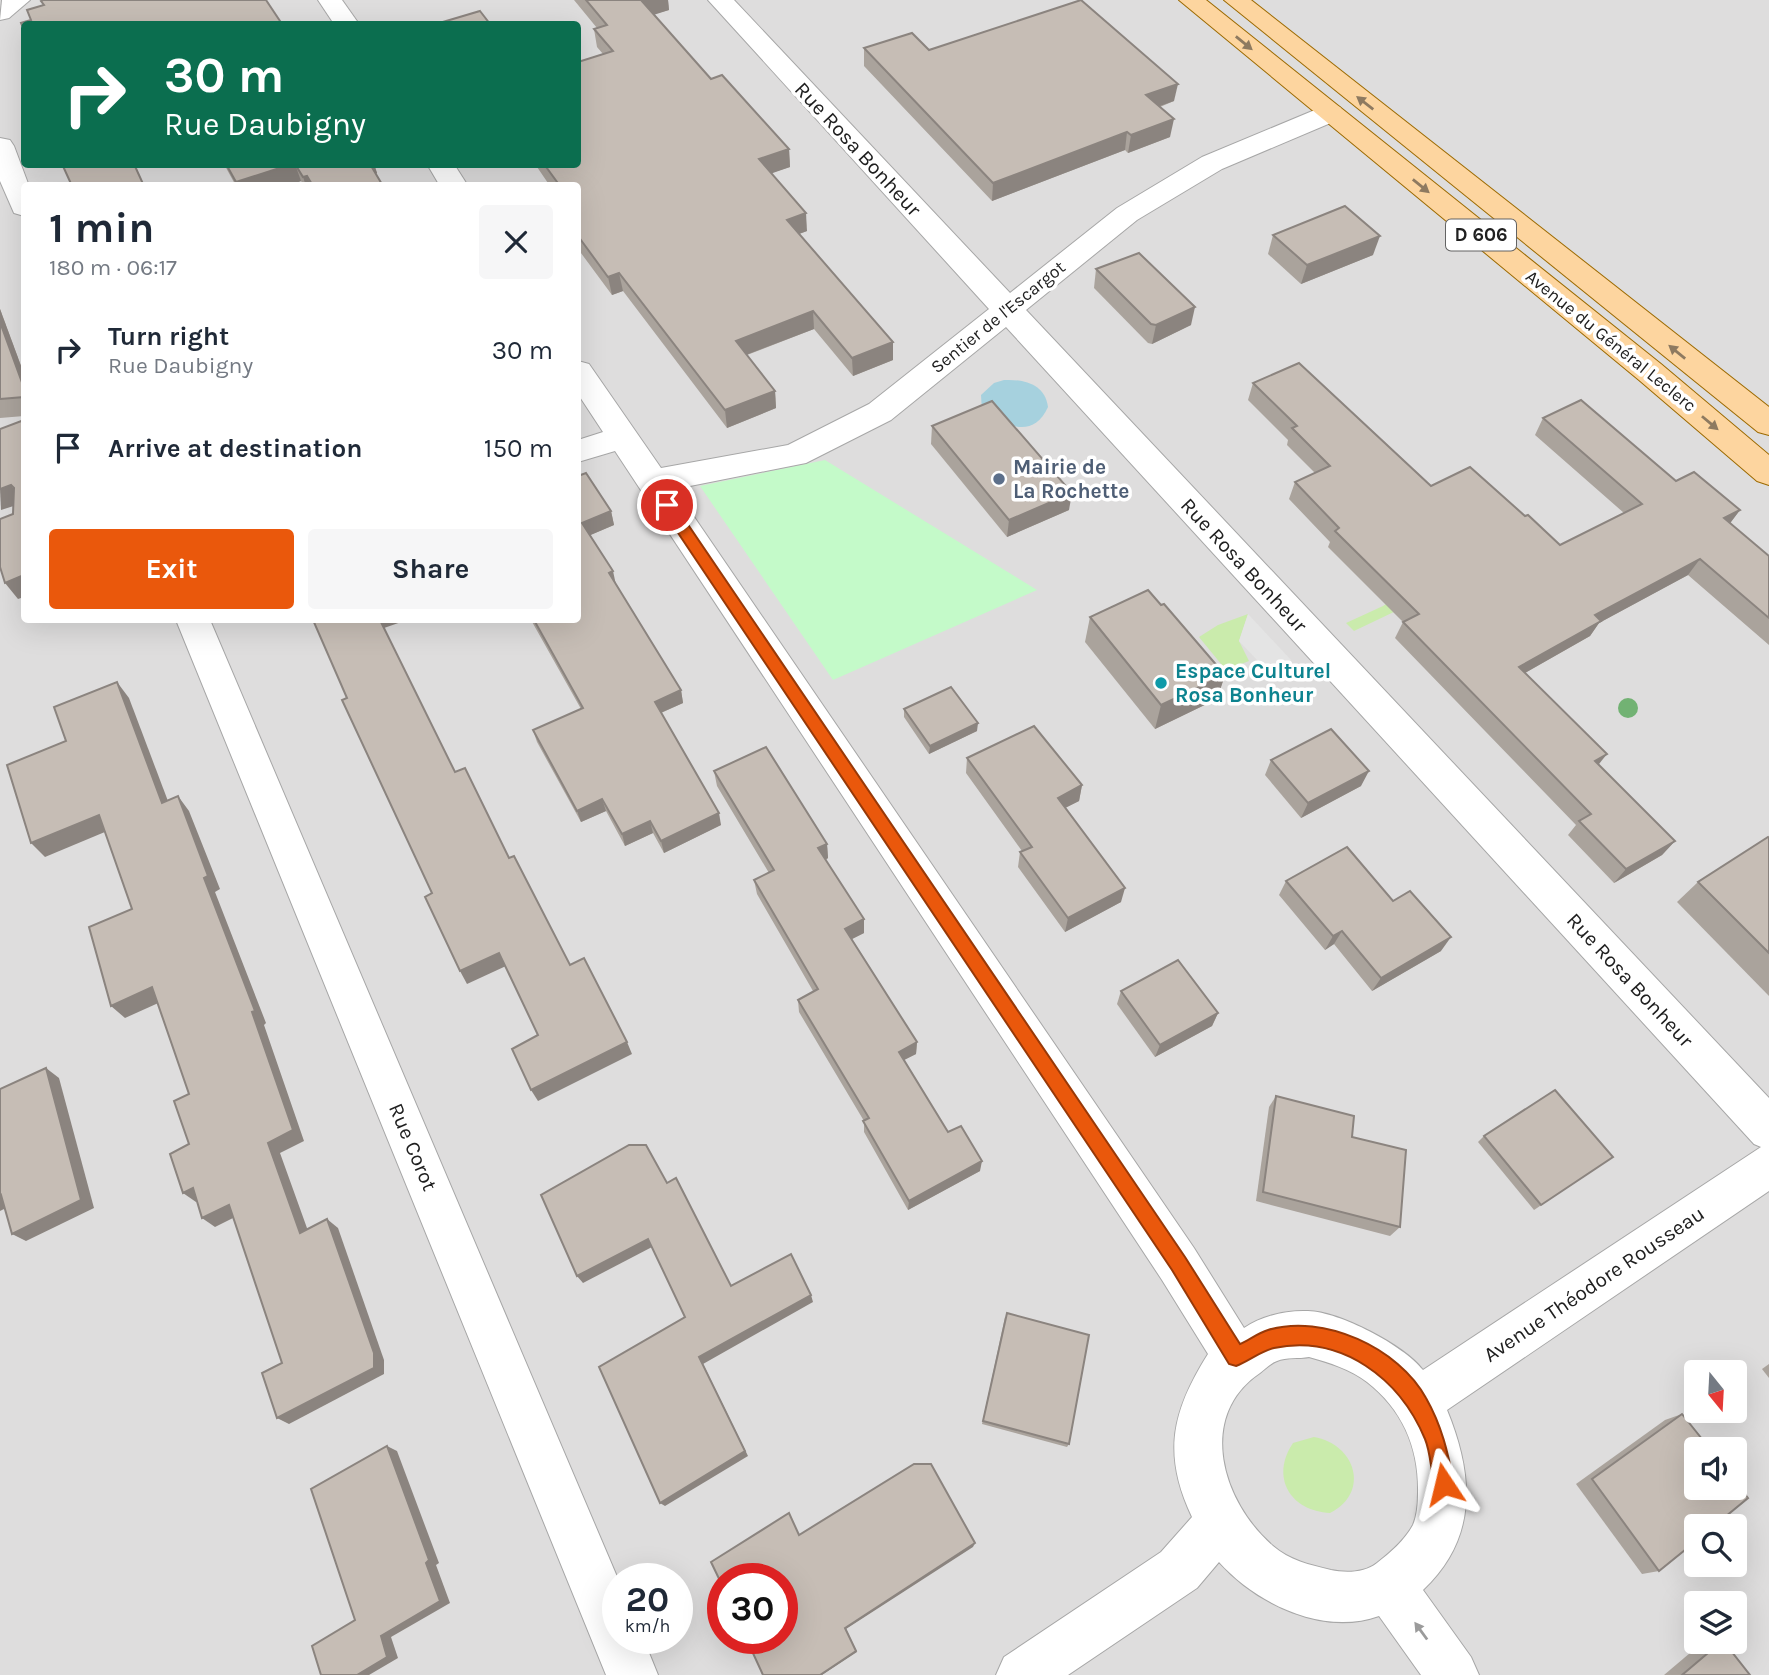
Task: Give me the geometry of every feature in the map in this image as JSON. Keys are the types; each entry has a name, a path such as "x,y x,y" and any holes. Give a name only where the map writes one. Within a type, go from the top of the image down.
{"main road":[{"name":"Avenue du Général Leclerc","path":"1191,0 1650,372 1769,473"},
{"name":"Avenue du Général Leclerc","path":"1242,2 1769,424"}],"street":[{"path":"330,0 344,21"},
{"name":"Rue Rosa Bonheur","path":"720,0 1769,1129"},
{"name":"Sentier de l'Escargot","path":"651,482 795,455 880,412 1128,214 1212,163 1331,113"},
{"path":"0,146 21,198"},
{"path":"581,376 1178,1264 1236,1357"},
{"path":"581,450 622,438"},
{"name":"Rue Corot","path":"194,623 632,1675"},
{"name":"Avenue Théodore Rousseau","path":"1418,1402 1769,1166"},
{"path":"1309,1334 1349,1345 1388,1368 1418,1402 1436,1441 1444,1484 1438,1526 1419,1561 1389,1586 1355,1597 1317,1597 1279,1582 1246,1558 1219,1524 1203,1488 1196,1450 1201,1414 1214,1382 1236,1357 1270,1339 1309,1334"},
{"path":"1022,1675 1179,1570 1219,1524"},
{"path":"1389,1586 1453,1675"}],"shaded area":[{"path":"0,0 1769,0 1769,1675 0,1675"},
{"path":"1248,614 1291,660 1276,680 1239,641"}],"green space":[{"path":"825,460 1037,590 833,680 700,486"},
{"path":"1417,584 1419,600 1354,631 1346,623 1383,606"},
{"path":"1248,614 1239,641 1249,661 1226,670 1199,637 1218,625"},
{"path":"1314,1437 1328,1441 1340,1449 1353,1470 1351,1493 1343,1504 1330,1513 1304,1506 1288,1490 1284,1480 1283,1468 1293,1443"}],"water":[{"path":"1004,380 1032,384 1043,393 1048,407 1034,424 1017,427 982,411 981,395 994,383"}],"building":[{"path":"266,0 280,21 28,21 31,20 27,10 44,5 41,1"},
{"path":"586,0 641,0 711,79 722,75 789,149 759,159 806,213 787,220 893,342 852,358 813,311 736,341 775,391 725,410 619,273 608,277 581,240 581,182 557,182 547,168 581,168 581,61 613,51 594,29 607,25"},
{"path":"1081,0 1178,84 1146,95 1174,119 1131,135 1127,132 993,183 864,48 912,33 929,50"},
{"path":"480,11 488,21 446,21"},
{"path":"64,168 136,168 142,182 70,182"},
{"path":"228,168 280,168 236,182"},
{"path":"297,168 372,168 381,182 311,182 307,176 303,177"},
{"path":"1345,206 1380,236 1307,265 1273,235"},
{"path":"1139,253 1195,307 1156,325 1151,324 1096,269"},
{"path":"0,322 21,380 21,397 0,399"},
{"path":"1299,363 1431,486 1470,467 1560,545 1642,504 1543,418 1581,400 1676,481 1694,472 1740,510 1724,518 1769,556 1769,618 1700,559 1595,615 1601,621 1519,667 1607,754 1595,761 1675,841 1626,869 1579,821 1591,814 1403,622 1419,614 1335,531 1339,528 1295,482 1330,466 1292,428 1297,426 1253,383"},
{"path":"992,401 1072,493 1009,520 932,426"},
{"path":"21,421 21,576 5,583 0,567 0,519 13,514 14,488 11,485 0,489 0,429"},
{"path":"586,473 611,511 582,523 613,571 609,573 681,690 655,702 719,813 661,841 650,821 622,834 602,799 577,811 533,730 583,708 536,623 581,623 581,475"},
{"path":"1148,590 1161,605 1164,604 1225,675 1161,705 1090,617"},
{"path":"314,623 381,623 455,772 465,768 509,858 514,856 570,965 584,958 627,1042 531,1090 512,1049 538,1035 499,953 460,971 425,897 432,893 342,700 347,698"},
{"path":"117,682 162,803 178,796 208,876 204,878 255,1011 252,1012 293,1130 268,1143 300,1233 327,1219 374,1353 374,1368 277,1418 262,1373 282,1363 229,1205 202,1218 193,1188 183,1193 170,1154 189,1144 174,1101 189,1094 152,987 111,1006 89,927 132,909 99,815 31,843 7,765 66,741 54,707"},
{"path":"951,687 978,723 930,746 904,709"},
{"path":"1034,726 1082,785 1058,798 1125,888 1068,918 1020,852 1032,847 967,758"},
{"path":"1331,729 1369,771 1308,803 1271,760"},
{"path":"766,747 827,844 818,848 864,919 845,929 917,1042 899,1052 948,1132 961,1126 982,1161 909,1201 863,1121 869,1118 798,1000 818,989 754,880 774,870 714,771"},
{"path":"1769,838 1769,953 1698,882"},
{"path":"1347,847 1393,901 1410,891 1451,937 1381,978 1342,931 1333,936 1286,881"},
{"path":"1178,960 1218,1013 1160,1045 1121,991"},
{"path":"46,1068 81,1200 12,1234 0,1196 0,1089"},
{"path":"1555,1090 1613,1157 1541,1205 1484,1136"},
{"path":"1276,1096 1354,1116 1352,1137 1406,1150 1400,1227 1263,1192"},
{"path":"629,1145 646,1145 667,1183 676,1178 731,1286 791,1254 811,1295 699,1357 745,1451 660,1503 599,1367 685,1317 648,1239 577,1276 541,1195"},
{"path":"1007,1313 1089,1335 1069,1444 983,1421"},
{"path":"1682,1414 1684,1423 1689,1423 1700,1437 1684,1437 1684,1500 1746,1500 1729,1514 1684,1514 1684,1551 1659,1571 1592,1479"},
{"path":"387,1446 429,1560 426,1563 440,1601 381,1636 387,1657 357,1675 321,1675 312,1646 355,1620 311,1489"},
{"path":"914,1464 931,1464 975,1543 845,1628 856,1651 820,1675 763,1675 753,1654 798,1654 798,1563 711,1562 789,1513 799,1535"},
{"path":"1707,1654 1733,1654 1750,1675 1682,1675"}],"place":[{"name":"Mairie de La Rochette","path":"999,479"},
{"name":"Espace Culturel Rosa Bonheur","path":"1161,683"}],"route":[{"path":"667,505 1178,1264 1236,1357 1270,1339 1309,1334 1349,1345 1388,1368 1418,1402 1436,1441 1444,1484"}]}
